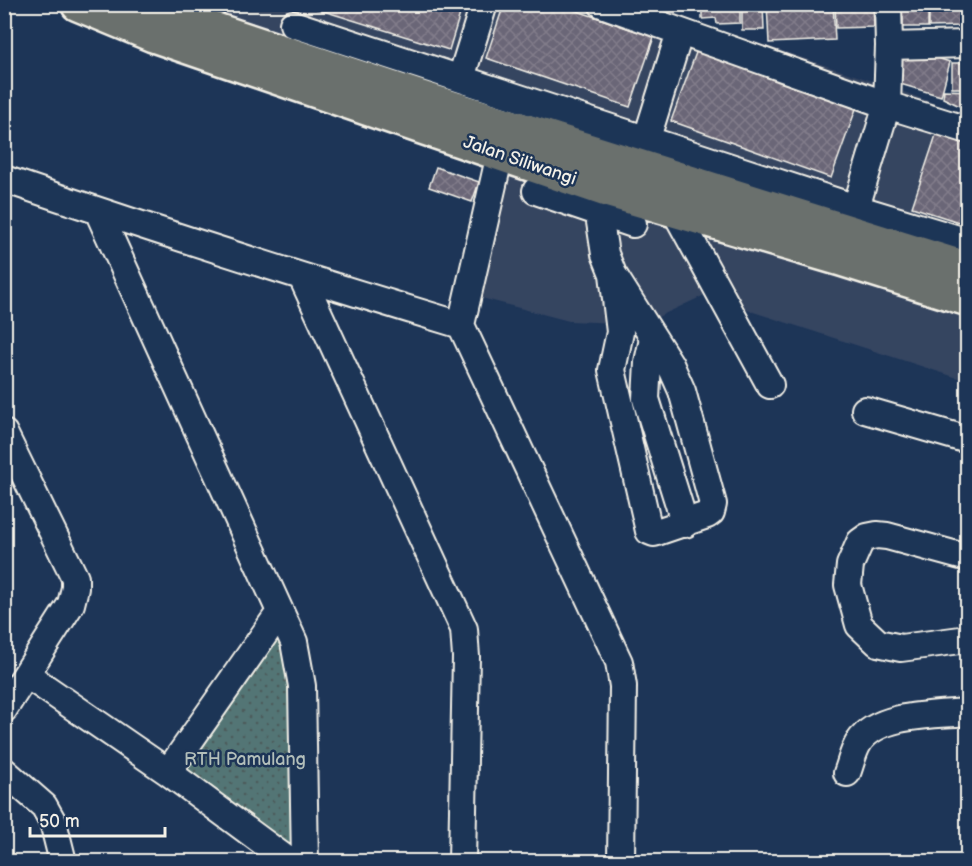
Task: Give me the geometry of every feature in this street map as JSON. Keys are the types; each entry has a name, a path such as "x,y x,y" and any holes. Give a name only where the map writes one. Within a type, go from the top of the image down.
{"main road":[{"name":"Jalan Siliwangi","path":"78,4 153,35 968,269"},
{"name":"Jalan Siliwangi","path":"137,4 421,112 500,154 603,202 849,233 968,299"}],"street":[{"path":"461,78 484,4"},
{"path":"602,4 887,105 968,130"},
{"path":"849,233 887,105 888,4"},
{"path":"293,24 646,141 849,233 968,242"},
{"path":"646,141 680,32"},
{"path":"889,46 968,44"},
{"path":"500,154 461,325 619,662 623,686 621,861"},
{"path":"4,179 302,277 461,325"},
{"path":"536,191 603,202 633,224"},
{"path":"603,202 601,231 605,254 613,274 670,364 682,391 713,504 711,512 707,515 654,533 649,531 612,370 620,332 613,274"},
{"path":"98,211 294,642 302,686 304,861"},
{"path":"675,211 770,385"},
{"path":"302,277 464,629 466,657 462,861"},
{"path":"653,339 648,362 646,399 685,524"},
{"path":"865,410 968,440"},
{"path":"4,433 75,578 71,604 4,709"},
{"path":"968,558 887,536 867,537 860,542 850,565 848,585 859,625 878,643 901,648 968,639"},
{"path":"168,772 280,612"},
{"path":"27,675 168,772 290,861"},
{"path":"847,773 858,743 869,732 898,719 968,712"},
{"path":"4,771 44,806 53,822 63,861"}],"shaded area":[{"path":"58,5 653,5 710,27 899,90 967,116 967,381 744,309 726,285 643,324 569,321 470,295 505,157 86,19"}],"green space":[{"name":"RTH Pamulang","path":"280,612 298,658 304,861 168,772"}],"building":[{"path":"318,4 463,4 449,50 317,9"},
{"path":"504,4 557,4 654,37 630,107 486,58"},
{"path":"702,4 740,4 740,23 717,24 716,18 702,19"},
{"path":"742,4 763,4 764,30 742,30"},
{"path":"767,4 833,4 835,40 769,43"},
{"path":"835,4 873,4 874,27 836,28"},
{"path":"892,4 928,4 928,27 903,27 903,17 893,17"},
{"path":"929,4 960,4 961,26 929,27"},
{"path":"961,4 968,4 968,27 963,27"},
{"path":"900,47 950,62 941,96 890,81"},
{"path":"697,50 857,106 831,178 671,121"},
{"path":"952,63 968,63 968,88 952,88"},
{"path":"944,90 968,91 968,110 943,98"},
{"path":"938,129 968,138 968,225 912,207"},
{"path":"436,167 479,182 472,202 429,187"}]}
